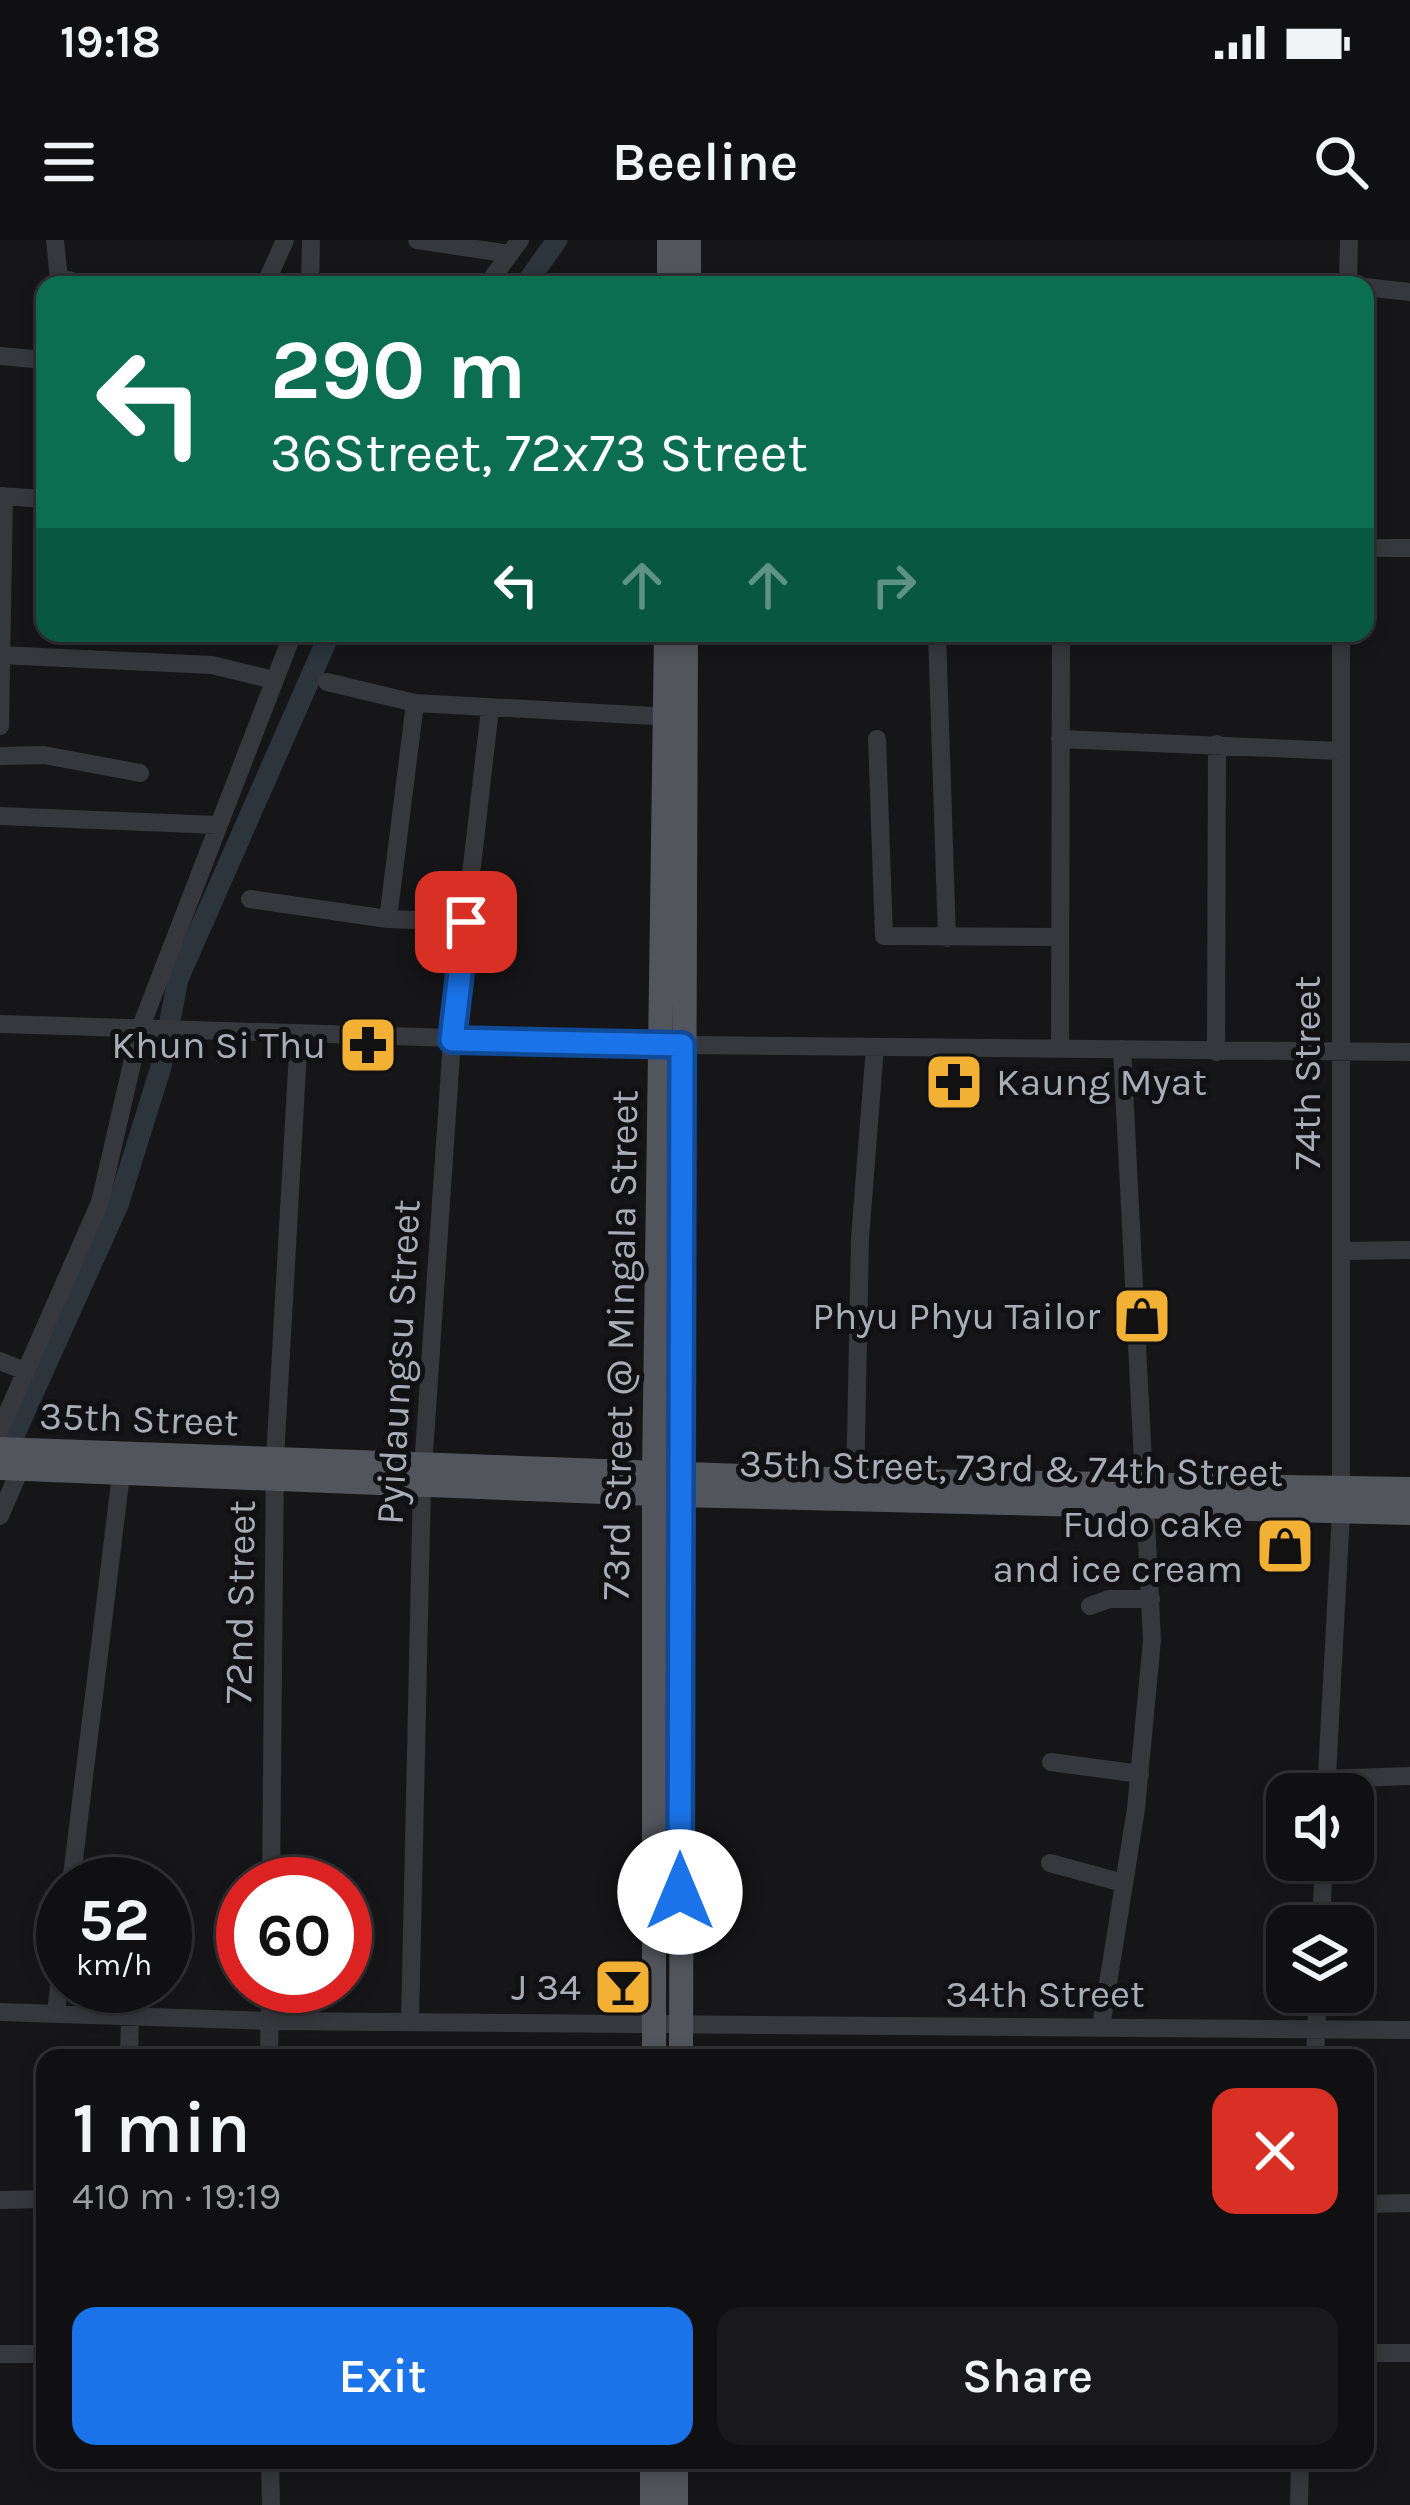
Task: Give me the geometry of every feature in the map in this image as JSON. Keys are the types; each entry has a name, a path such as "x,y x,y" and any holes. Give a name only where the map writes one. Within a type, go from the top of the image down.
{"main road":[{"path":"669,240 669,276"},
{"path":"689,240 689,276"},
{"name":"73rd Street @ Mingala Street","path":"667,642 676,717"},
{"name":"73rd Street @ Mingala Street","path":"657,2049 667,2024 671,1044 676,717 685,642"},
{"name":"35th Street","path":"13,1460 275,1469"},
{"name":"35th Street","path":"13,1460 121,1474 275,1469"},
{"name":"35th Street, 73rd & 74th Street","path":"275,1469 1341,1501"},
{"path":"1341,1501 1410,1489"},
{"path":"1341,1501 1410,1514"},
{"name":"73rd Street @ Mingala Street","path":"667,2024 677,2049"},
{"path":"652,2469 652,2505"},
{"path":"676,2469 676,2505"}],"street":[{"path":"55,240 58,276"},
{"path":"269,276 285,240"},
{"path":"310,276 311,240"},
{"path":"417,240 514,247"},
{"path":"1348,276 1349,240"},
{"path":"494,276 514,247"},
{"path":"1374,288 1410,292"},
{"path":"0,356 36,359"},
{"path":"0,726 2,496 36,499"},
{"path":"1374,548 1410,548"},
{"path":"0,1430 100,1202 217,825 289,642"},
{"path":"937,642 947,938"},
{"path":"1060,642 1060,1049"},
{"name":"74th Street","path":"1328,1773 1341,1501 1341,642"},
{"path":"1,655 212,665 273,680"},
{"path":"327,682 415,703 676,717"},
{"path":"388,919 415,703"},
{"name":"Pyidaungsu Street","path":"410,2022 423,1472 452,1040 490,709"},
{"path":"877,739 882,931 889,939 1060,937"},
{"path":"1060,739 1340,752"},
{"path":"1216,1052 1217,744"},
{"path":"0,756 44,755 140,773"},
{"path":"0,816 217,825"},
{"path":"250,899 388,919 466,922"},
{"path":"0,1024 452,1040 1410,1052"},
{"name":"72nd Street","path":"271,1857 275,1469 299,1033"},
{"path":"855,1490 860,1238 874,1047"},
{"path":"1101,2027 1140,1774 1150,1599 1122,1048"},
{"path":"1341,1250 1410,1250"},
{"path":"0,1361 26,1371"},
{"path":"0,1516 13,1460"},
{"path":"74,1857 121,1474"},
{"path":"1090,1606 1108,1599 1150,1599"},
{"path":"1051,1762 1140,1774"},
{"path":"1374,1781 1410,1776"},
{"path":"1050,1863 1124,1883"},
{"name":"34th Street","path":"0,2012 36,2013"},
{"name":"34th Street","path":"56,2013 270,2021 1410,2030"},
{"path":"269,2049 270,2013"},
{"path":"1316,2049 1317,2013"},
{"path":"129,2049 130,2016"},
{"path":"0,2200 36,2200"},
{"path":"1374,2204 1410,2203"},
{"path":"0,2354 36,2354"},
{"path":"1374,2354 1410,2354"},
{"path":"270,2469 271,2505"},
{"path":"1299,2505 1300,2469"}],"waterway":[{"path":"531,276 557,240"},
{"path":"3,1460 118,1205 161,1067 178,979 326,642"}],"place":[{"name":"Khun Si Thu","path":"368,1045"},
{"name":"Kaung Myat","path":"954,1082"},
{"name":"Phyu Phyu Tailor","path":"1142,1316"},
{"name":"Fudo cake and ice cream","path":"1285,1546"},
{"name":"J 34","path":"623,1987"}],"route":[{"path":"466,922 452,1040 682,1045 680,1892"}]}
